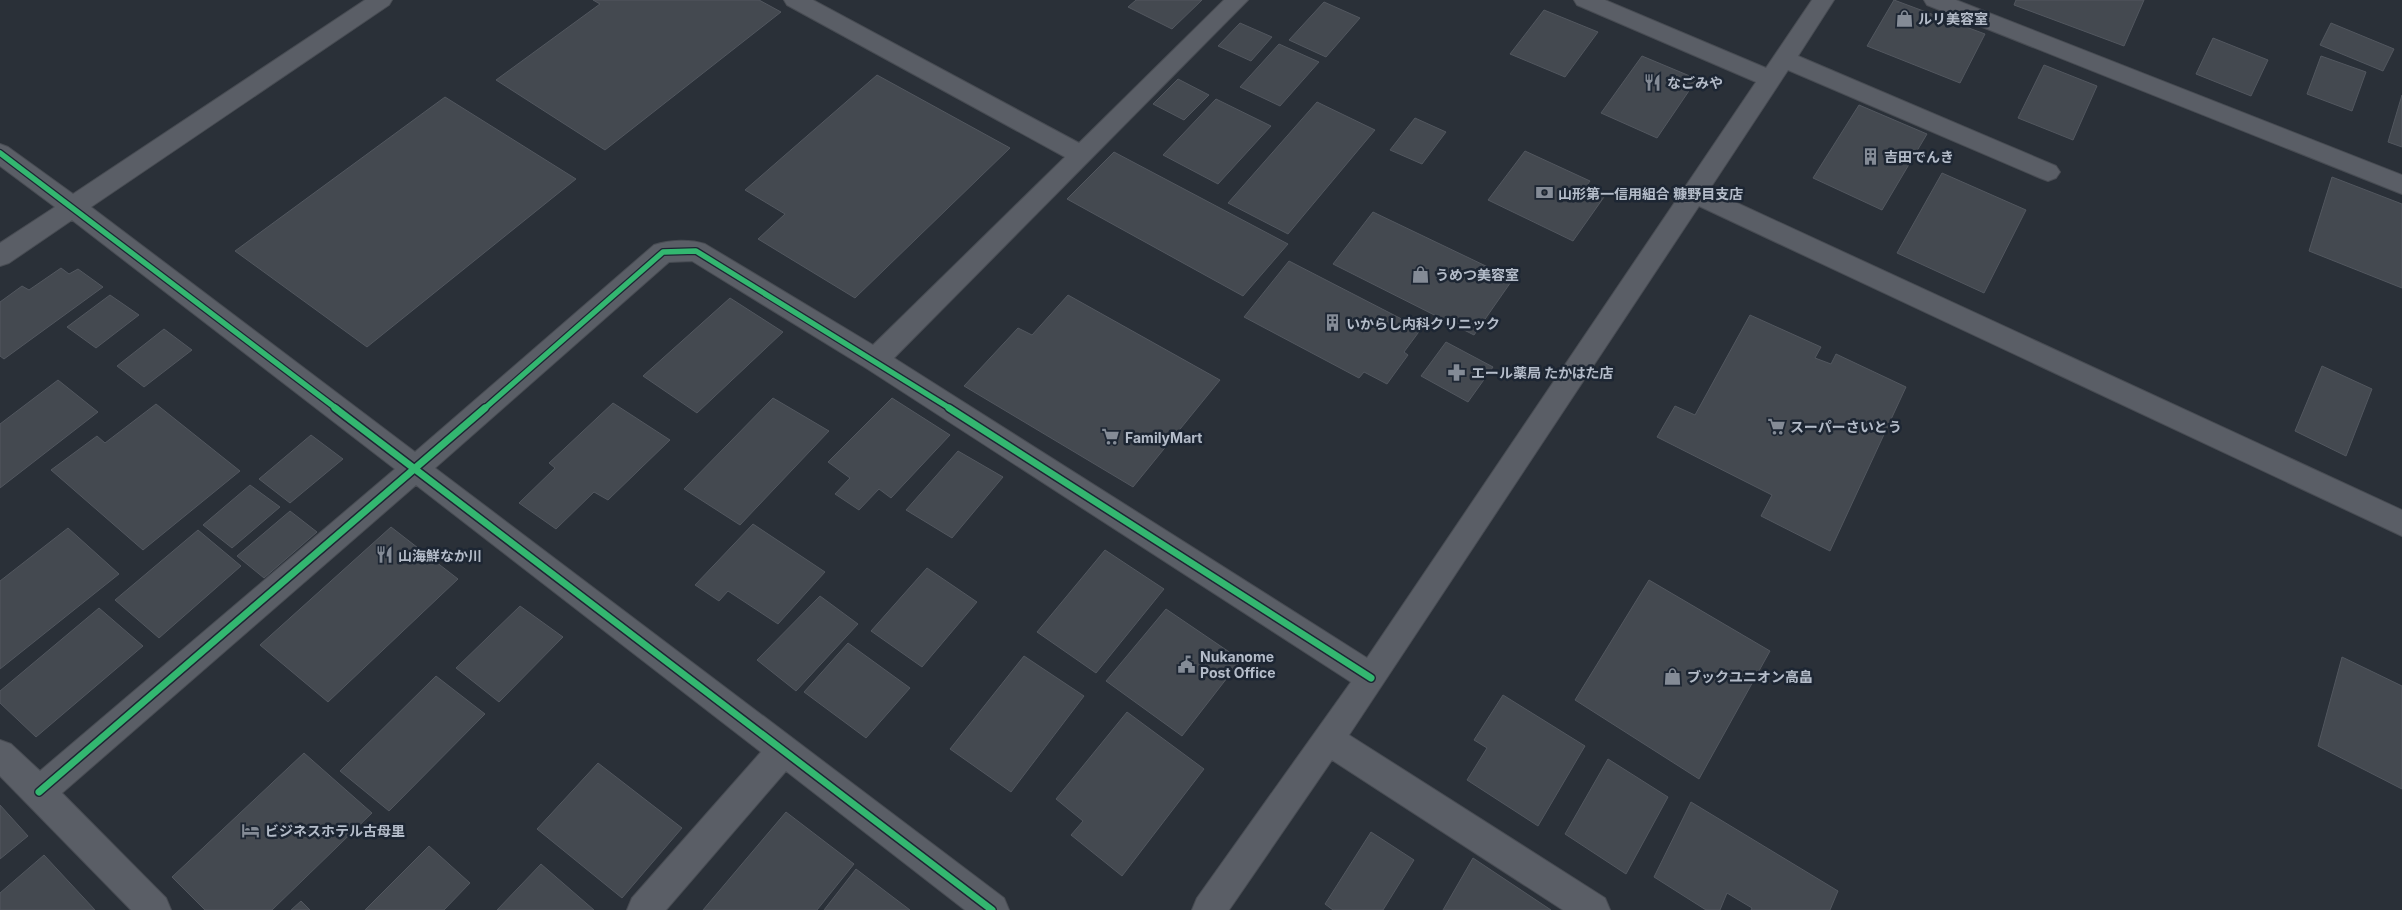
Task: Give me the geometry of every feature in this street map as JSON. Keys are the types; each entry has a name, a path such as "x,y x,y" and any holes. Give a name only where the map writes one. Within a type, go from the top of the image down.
{"street":[{"path":"0,256 381,0"},
{"path":"795,0 1080,154"},
{"path":"875,360 1080,154 1237,0"},
{"path":"1584,0 1777,69 2048,172"},
{"path":"1209,910 1371,678 1823,0"},
{"path":"1935,0 2402,185"},
{"path":"0,153 992,910"},
{"path":"1695,194 2402,523"},
{"path":"39,792 414,470 663,252 696,251 875,360 1371,678"},
{"path":"1328,739 1593,910"},
{"path":"644,910 784,750"},
{"path":"0,755 39,792 154,910"}],"building":[{"path":"593,0 759,0 781,12 605,150 496,80 600,4"},
{"path":"1136,0 1202,0 1172,29 1128,7"},
{"path":"1894,0 1985,34 1960,83 1867,46"},
{"path":"2016,0 2144,0 2124,46 2014,5"},
{"path":"1324,2 1360,18 1326,57 1289,40"},
{"path":"1544,10 1598,32 1565,77 1510,54"},
{"path":"1240,23 1272,37 1251,61 1218,46"},
{"path":"2331,23 2394,49 2383,71 2320,45"},
{"path":"2213,38 2268,60 2251,96 2196,74"},
{"path":"1279,44 1319,62 1280,106 1240,87"},
{"path":"1642,56 1697,79 1657,138 1601,113"},
{"path":"2321,56 2366,72 2352,111 2307,94"},
{"path":"2044,65 2097,86 2073,140 2018,118"},
{"path":"877,75 1010,148 855,298 758,239 785,214 745,190"},
{"path":"1178,79 1209,95 1184,120 1153,104"},
{"path":"2402,95 2402,147 2388,142"},
{"path":"445,97 576,179 367,347 235,251"},
{"path":"1216,99 1271,126 1218,184 1163,155"},
{"path":"1317,102 1375,130 1288,234 1228,203"},
{"name":"吉田でんき","path":"1859,105 1927,134 1882,210 1813,178"},
{"path":"1415,118 1446,132 1422,164 1390,150"},
{"name":"山形第一信用組合 糠野目支店","path":"1525,151 1590,181 1585,188 1604,197 1573,241 1488,200"},
{"path":"1114,152 1288,244 1243,296 1067,199"},
{"path":"1942,173 2026,210 1984,293 1897,253"},
{"path":"2332,177 2402,204 2402,288 2309,251"},
{"path":"1373,212 1513,279 1474,335 1333,264"},
{"name":"いからし内科クリニック","path":"1289,261 1421,329 1404,352 1408,355 1387,384 1364,372 1359,378 1244,317"},
{"path":"61,268 69,274 78,269 103,287 4,359 0,356 0,302 22,286 29,290"},
{"path":"110,295 139,315 96,348 67,327"},
{"name":"FamilyMart","path":"1068,295 1220,380 1133,487 964,386 1018,328 1032,335"},
{"path":"730,298 783,332 697,413 643,376"},
{"name":"スーパーさいとう","path":"1750,315 1821,347 1815,358 1831,364 1836,354 1906,387 1830,551 1761,516 1772,495 1657,437 1675,406 1695,415"},
{"path":"164,329 192,350 144,387 117,366"},
{"name":"エール薬局 たかはた店","path":"1446,342 1493,367 1468,402 1421,376"},
{"path":"2322,366 2372,389 2346,456 2295,431"},
{"path":"58,380 98,412 0,488 0,424"},
{"path":"773,398 829,431 740,525 684,489"},
{"path":"892,398 950,435 891,498 879,489 859,510 835,494 850,478 828,462"},
{"path":"613,403 670,440 608,500 594,492 556,529 519,503 555,468 549,463"},
{"path":"156,404 240,471 143,550 51,470 97,436 105,443"},
{"path":"311,435 343,459 290,503 259,479"},
{"path":"958,451 1003,477 952,538 906,510"},
{"path":"250,485 280,507 232,548 203,525"},
{"path":"290,511 317,532 264,578 237,556"},
{"path":"753,524 825,572 778,624 728,591 719,601 695,585"},
{"path":"391,527 458,579 328,702 260,645"},
{"path":"68,528 119,574 0,669 0,581"},
{"path":"198,530 241,566 159,638 115,600"},
{"path":"1105,550 1164,589 1096,673 1037,632"},
{"path":"927,568 977,602 922,667 871,631"},
{"name":"ブックユニオン高畠","path":"1649,580 1770,651 1699,779 1575,700"},
{"path":"820,596 858,624 796,691 757,660"},
{"path":"520,606 563,637 499,702 456,668"},
{"path":"99,608 143,646 36,737 0,703 0,691"},
{"path":"1166,609 1241,660 1182,736 1106,681"},
{"path":"848,643 910,688 866,738 804,692"},
{"path":"1024,656 1084,696 1011,792 950,749"},
{"path":"2342,657 2402,686 2402,789 2318,746"},
{"path":"436,676 485,714 389,811 340,771"},
{"path":"1503,695 1585,746 1538,826 1467,780 1487,748 1474,740"},
{"path":"1127,712 1204,769 1122,876 1071,835 1083,821 1056,799"},
{"path":"304,753 372,813 272,910 205,910 172,877"},
{"path":"1608,759 1668,797 1626,874 1565,834"},
{"path":"598,763 682,828 622,898 537,829"},
{"path":"1691,802 1838,891 1830,910 1751,910 1752,908 1727,893 1720,910 1706,910 1654,877"},
{"path":"0,805 28,836 0,859"},
{"path":"786,812 854,864 817,910 703,910"},
{"path":"1371,832 1414,860 1383,910 1333,910 1325,904"},
{"path":"429,846 470,883 444,910 365,910"},
{"path":"44,855 95,910 0,910 0,893"},
{"path":"1473,858 1551,910 1443,910"},
{"path":"541,864 594,910 497,910"},
{"path":"856,869 910,910 824,910"},
{"path":"301,901 310,910 291,910"}],"cycle path":[{"path":"0,153 992,910"},
{"path":"39,792 414,470 663,252 696,251 875,360 1371,678"}],"place":[{"name":"ルリ美容室","path":"1904,18"},
{"name":"なごみや","path":"1653,82"},
{"name":"吉田でんき","path":"1870,156"},
{"name":"山形第一信用組合 糠野目支店","path":"1544,193"},
{"name":"うめつ美容室","path":"1421,274"},
{"name":"いからし内科クリニック","path":"1332,323"},
{"name":"エール薬局 たかはた店","path":"1457,372"},
{"name":"スーパーさいとう","path":"1776,426"},
{"name":"FamilyMart","path":"1111,437"},
{"name":"山海鮮なか川","path":"384,555"},
{"name":"Nukanome Post Office","path":"1186,664"},
{"name":"ブックユニオン高畠","path":"1673,676"},
{"name":"ビジネスホテル古母里","path":"251,830"}]}
